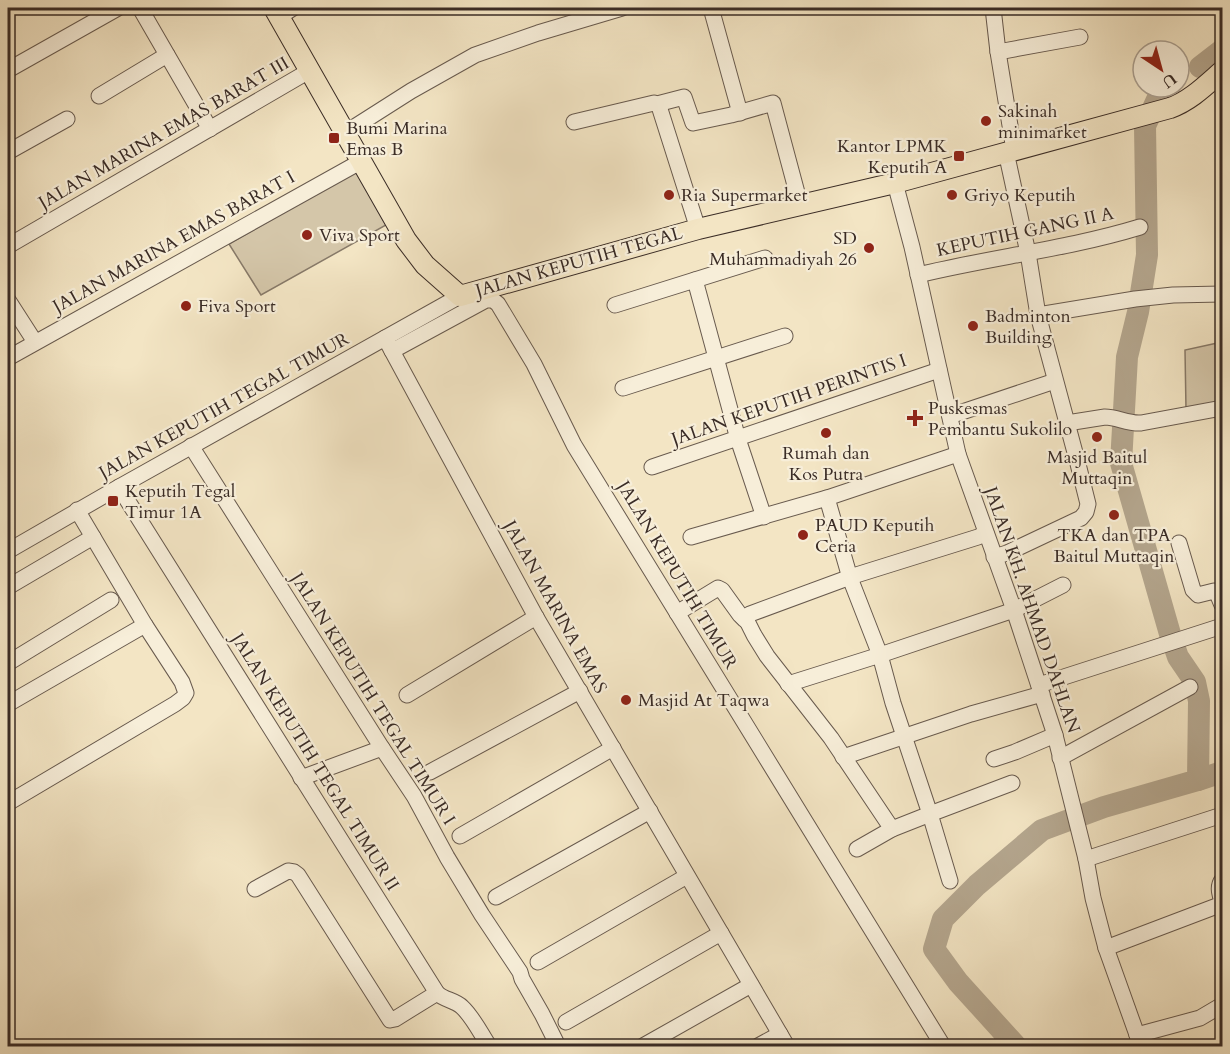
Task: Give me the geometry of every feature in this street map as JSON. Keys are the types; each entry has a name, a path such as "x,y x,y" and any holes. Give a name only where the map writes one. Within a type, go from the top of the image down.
{"main road":[{"name":"JALAN KEPUTIH TEGAL","path":"282,11 309,71 412,250 431,271 466,301 698,229 895,183 1170,108 1183,103 1222,71"}],"street":[{"path":"8,70 118,8"},
{"path":"140,8 210,129"},
{"path":"345,133 411,91 475,55 622,8"},
{"path":"711,8 740,113"},
{"path":"993,8 1010,151 1038,315 1087,499 1086,512 1081,518 994,557"},
{"path":"998,52 1080,37"},
{"path":"99,96 167,55"},
{"name":"JALAN MARINA EMAS BARAT III","path":"8,246 309,71"},
{"path":"574,122 684,97 693,123 773,103 800,204"},
{"path":"657,104 698,229"},
{"path":"8,152 68,119"},
{"name":"JALAN MARINA EMAS BARAT I","path":"8,358 360,162"},
{"name":"JALAN KH. AHMAD DAHLAN","path":"895,183 958,454 1014,610 1055,735 1106,948 1139,1041"},
{"name":"KEPUTIH GANG II A","path":"918,275 1083,242 1140,227"},
{"path":"615,305 765,258"},
{"path":"695,280 738,439 764,517"},
{"path":"1038,315 1142,298 1222,294"},
{"path":"8,300 34,342"},
{"name":"JALAN KEPUTIH TIMUR","path":"466,301 493,300 498,304 534,364 574,445 943,1047"},
{"name":"JALAN KEPUTIH TEGAL TIMUR","path":"8,551 191,447 466,301"},
{"path":"623,388 785,336"},
{"name":"JALAN MARINA EMAS","path":"388,344 536,617 783,1040"},
{"name":"JALAN KEPUTIH PERINTIS I","path":"652,467 939,370"},
{"path":"950,416 1055,381"},
{"path":"1067,423 1111,417 1132,423 1145,423 1222,408"},
{"name":"JALAN KEPUTIH TEGAL TIMUR I","path":"191,447 414,796 447,857 520,972 558,1047"},
{"path":"692,537 827,498 958,454"},
{"name":"JALAN KEPUTIH TEGAL TIMUR II","path":"119,487 437,993 442,998 452,1000 462,1007 489,1047"},
{"path":"827,498 850,578 880,656 950,881"},
{"path":"8,803 175,704 186,693 182,682 145,625 77,510"},
{"path":"747,617 850,578 986,533"},
{"path":"8,587 93,537"},
{"path":"1179,543 1193,591 1198,595 1214,591 1222,605"},
{"path":"788,684 880,656 1014,610 1063,585"},
{"path":"677,613 718,588 722,590 735,609 747,617 767,656 824,728 892,829"},
{"path":"8,663 111,600"},
{"path":"407,695 536,617"},
{"path":"8,704 145,625"},
{"path":"843,757 1222,626"},
{"path":"1060,758 1190,687"},
{"path":"430,772 580,691"},
{"path":"994,759 1055,735"},
{"path":"301,778 382,748"},
{"path":"460,836 613,748"},
{"path":"857,849 892,829 1012,783"},
{"path":"496,897 650,811"},
{"path":"1086,859 1222,815"},
{"path":"255,889 288,871 298,875 390,1020 395,1020 437,993"},
{"path":"538,962 687,876"},
{"path":"1106,948 1222,903 1219,892 1219,884 1222,880"},
{"path":"566,1022 721,933"},
{"path":"643,1047 751,986"},
{"path":"1139,1041 1200,1018 1222,1005"},
{"path":"758,1047 783,1040"}],"shaded area":[{"name":"Viva Sport","path":"356,171 386,225 261,295 229,244"},
{"path":"1222,342 1222,402 1186,409 1185,350"},
{"path":"998,1022 1028,1046 994,1046"}],"waterway":[{"path":"1200,67 1222,50"},
{"path":"1016,1046 958,982 934,949 943,919 977,885 1042,830 1104,807 1198,780 1199,701 1195,682 1178,657 1170,634 1121,463 1127,357 1138,312 1147,255 1145,126 1157,99"},
{"path":"1198,780 1222,772"}],"place":[{"name":"Sakinah minimarket","path":"986,121"},
{"name":"Bumi Marina Emas B","path":"334,138"},
{"name":"Kantor LPMK Keputih A","path":"959,156"},
{"name":"Ria Supermarket","path":"669,195"},
{"name":"Griyo Keputih","path":"952,195"},
{"name":"Viva Sport","path":"307,235"},
{"name":"SD Muhammadiyah 26","path":"869,248"},
{"name":"Fiva Sport","path":"186,306"},
{"name":"Badminton Building","path":"973,326"},
{"name":"Puskesmas Pembantu Sukolilo","path":"915,418"},
{"name":"Rumah dan Kos Putra","path":"826,433"},
{"name":"Masjid Baitul Muttaqin","path":"1097,437"},
{"name":"Keputih Tegal Timur 1A","path":"113,501"},
{"name":"TKA dan TPA Baitul Muttaqin","path":"1114,515"},
{"name":"PAUD Keputih Ceria","path":"803,535"},
{"name":"Masjid At Taqwa","path":"626,700"}]}
